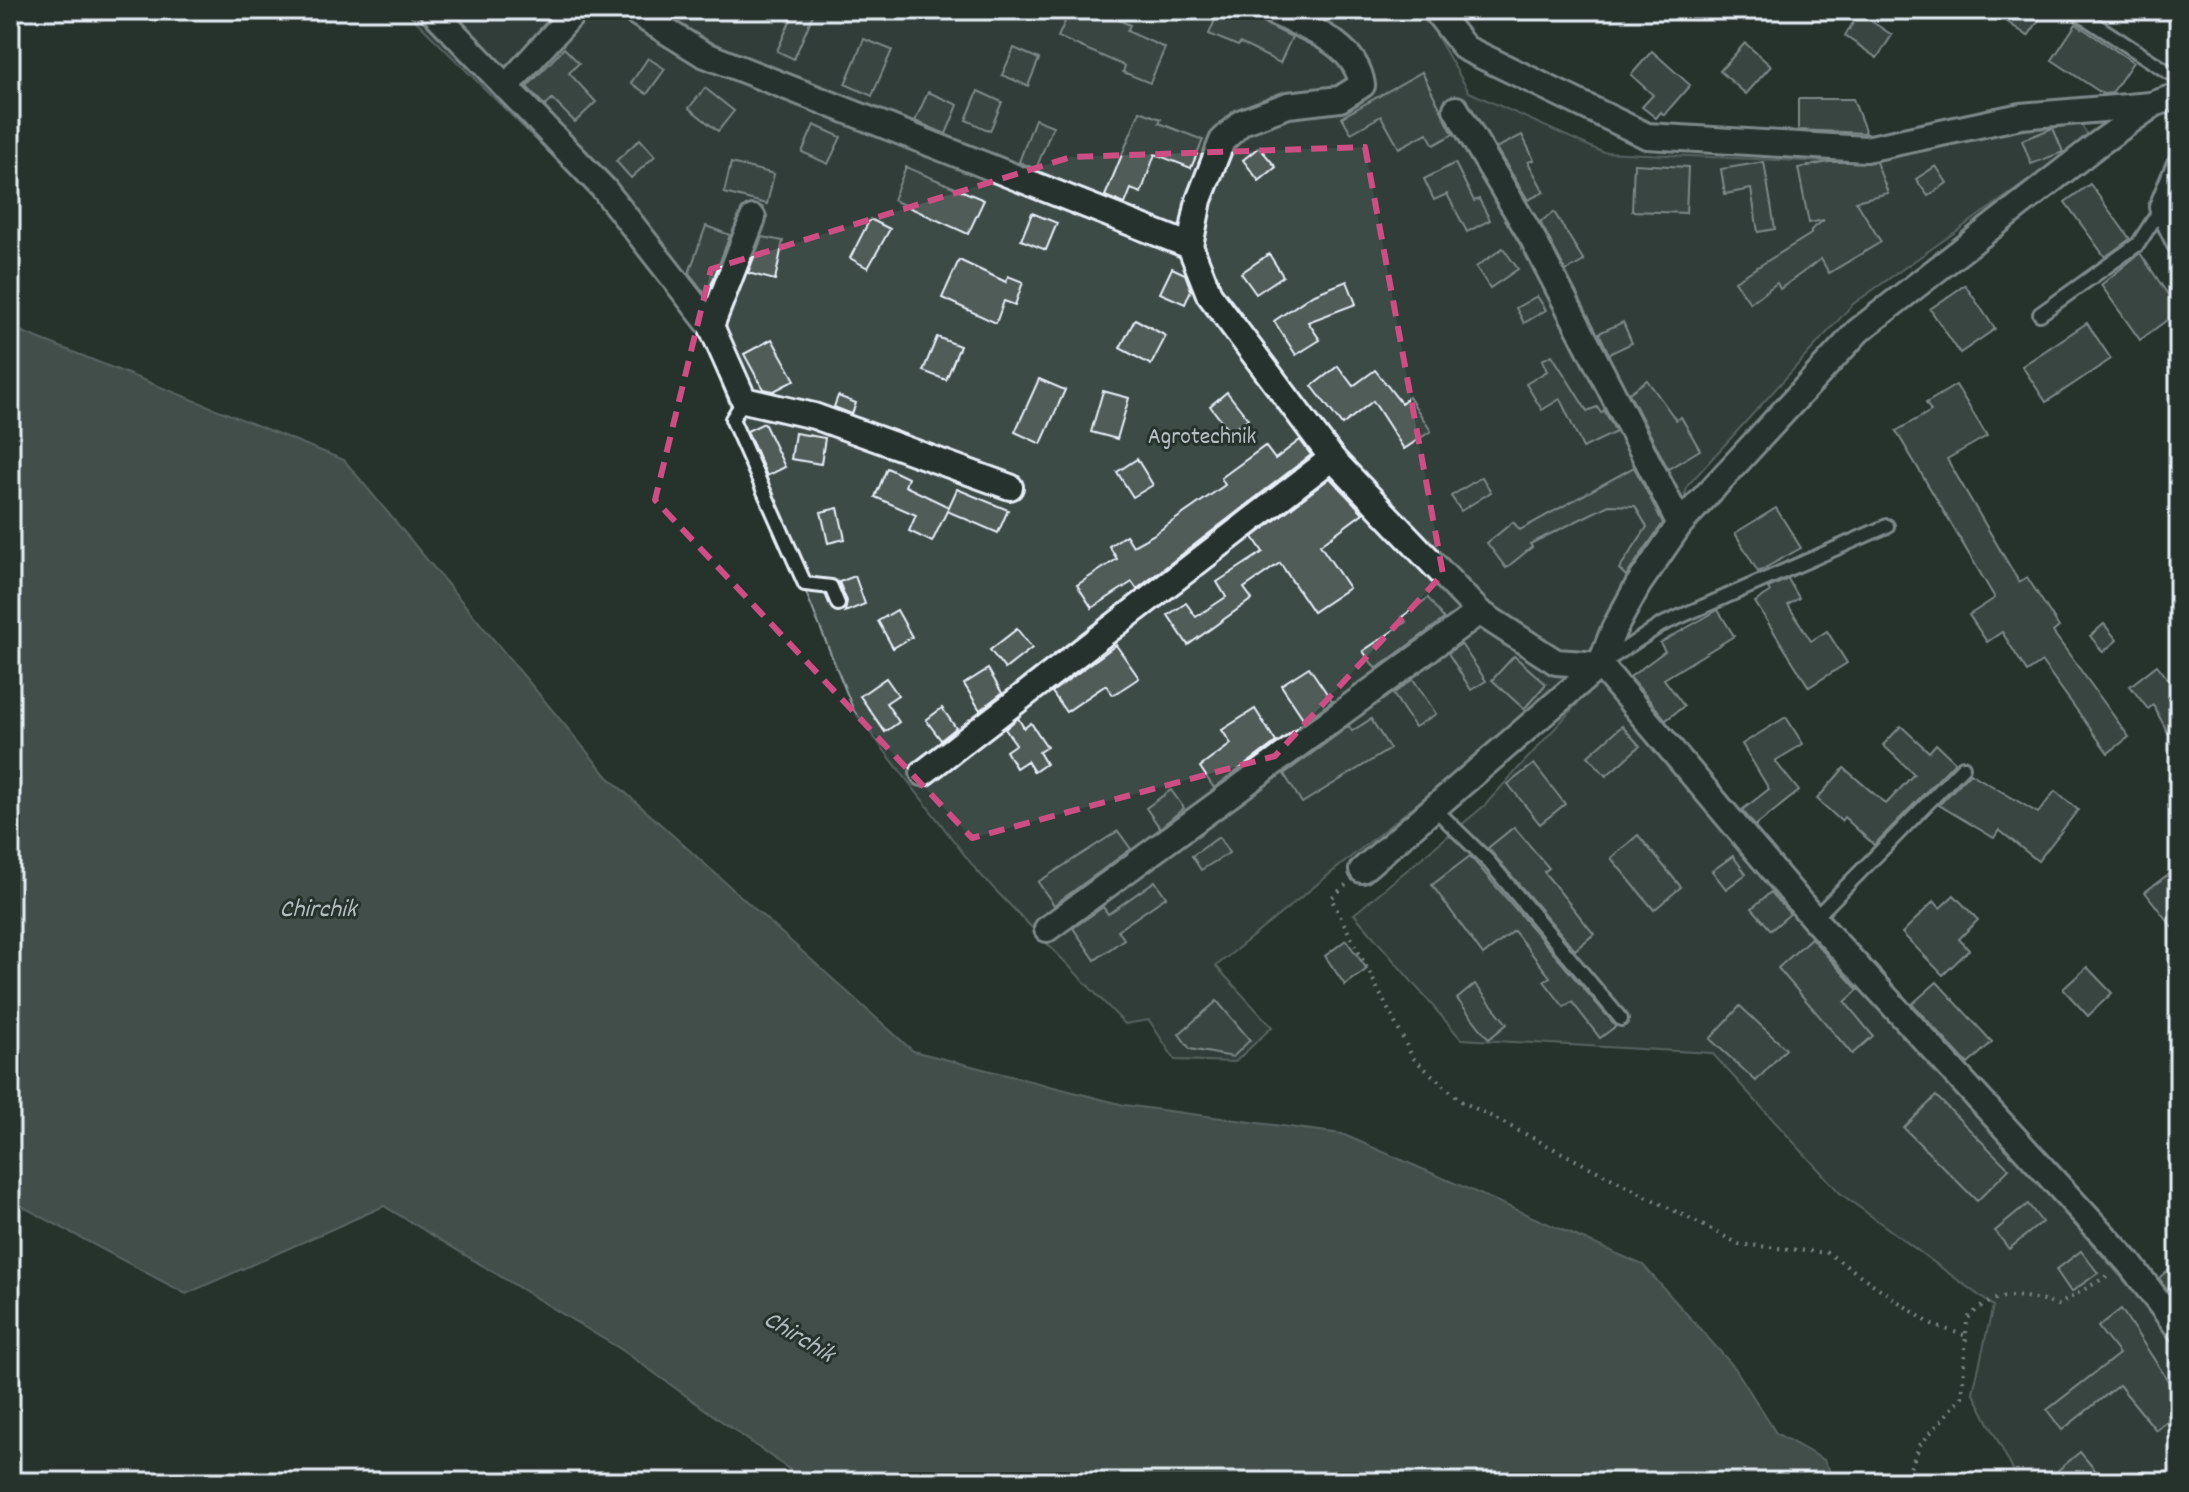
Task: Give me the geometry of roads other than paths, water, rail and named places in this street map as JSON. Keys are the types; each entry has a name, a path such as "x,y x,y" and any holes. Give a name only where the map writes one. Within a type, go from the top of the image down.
{"street":[{"path":"432,10 604,189 711,326 744,400 814,416 1010,487"},
{"path":"506,87 576,10"},
{"path":"632,10 703,54 1190,246"},
{"path":"1269,10 1348,51 1359,68 1362,85 1340,99 1288,105 1242,122 1222,141 1199,200 1190,246 1209,294 1332,458 1479,612 1556,662 1600,665 1814,919 2129,1263 2179,1329"},
{"path":"1444,17 1465,48 1647,136 1866,149 2021,116 2154,104 2179,95"},
{"path":"1362,870 1600,665 1614,629 1638,585 1680,524 1858,331 2154,104"},
{"path":"1456,109 1533,239 1680,524"},
{"path":"2179,166 2162,207 2179,242"},
{"path":"711,326 753,218"},
{"path":"923,773 1332,458"},
{"path":"1047,929 1479,612"}],"lane":[{"path":"2073,10 2179,79"},
{"path":"2040,314 2138,244 2162,207"},
{"path":"744,400 732,419 805,584 831,587 838,604"},
{"path":"1600,665 1661,625 1887,526"},
{"path":"1814,919 1963,767"},
{"path":"1434,808 1489,862 1621,1019"}],"water":[{"name":"Chirchik","path":"10,327 344,460 608,777 913,1051 1124,1105 1342,1134 1643,1265 1735,1368 1776,1433 1824,1460 1836,1482 807,1482 622,1350 384,1206 186,1294 10,1200"}],"park label":[{"name":"Agrotechnik","path":"1202,435"}]}
